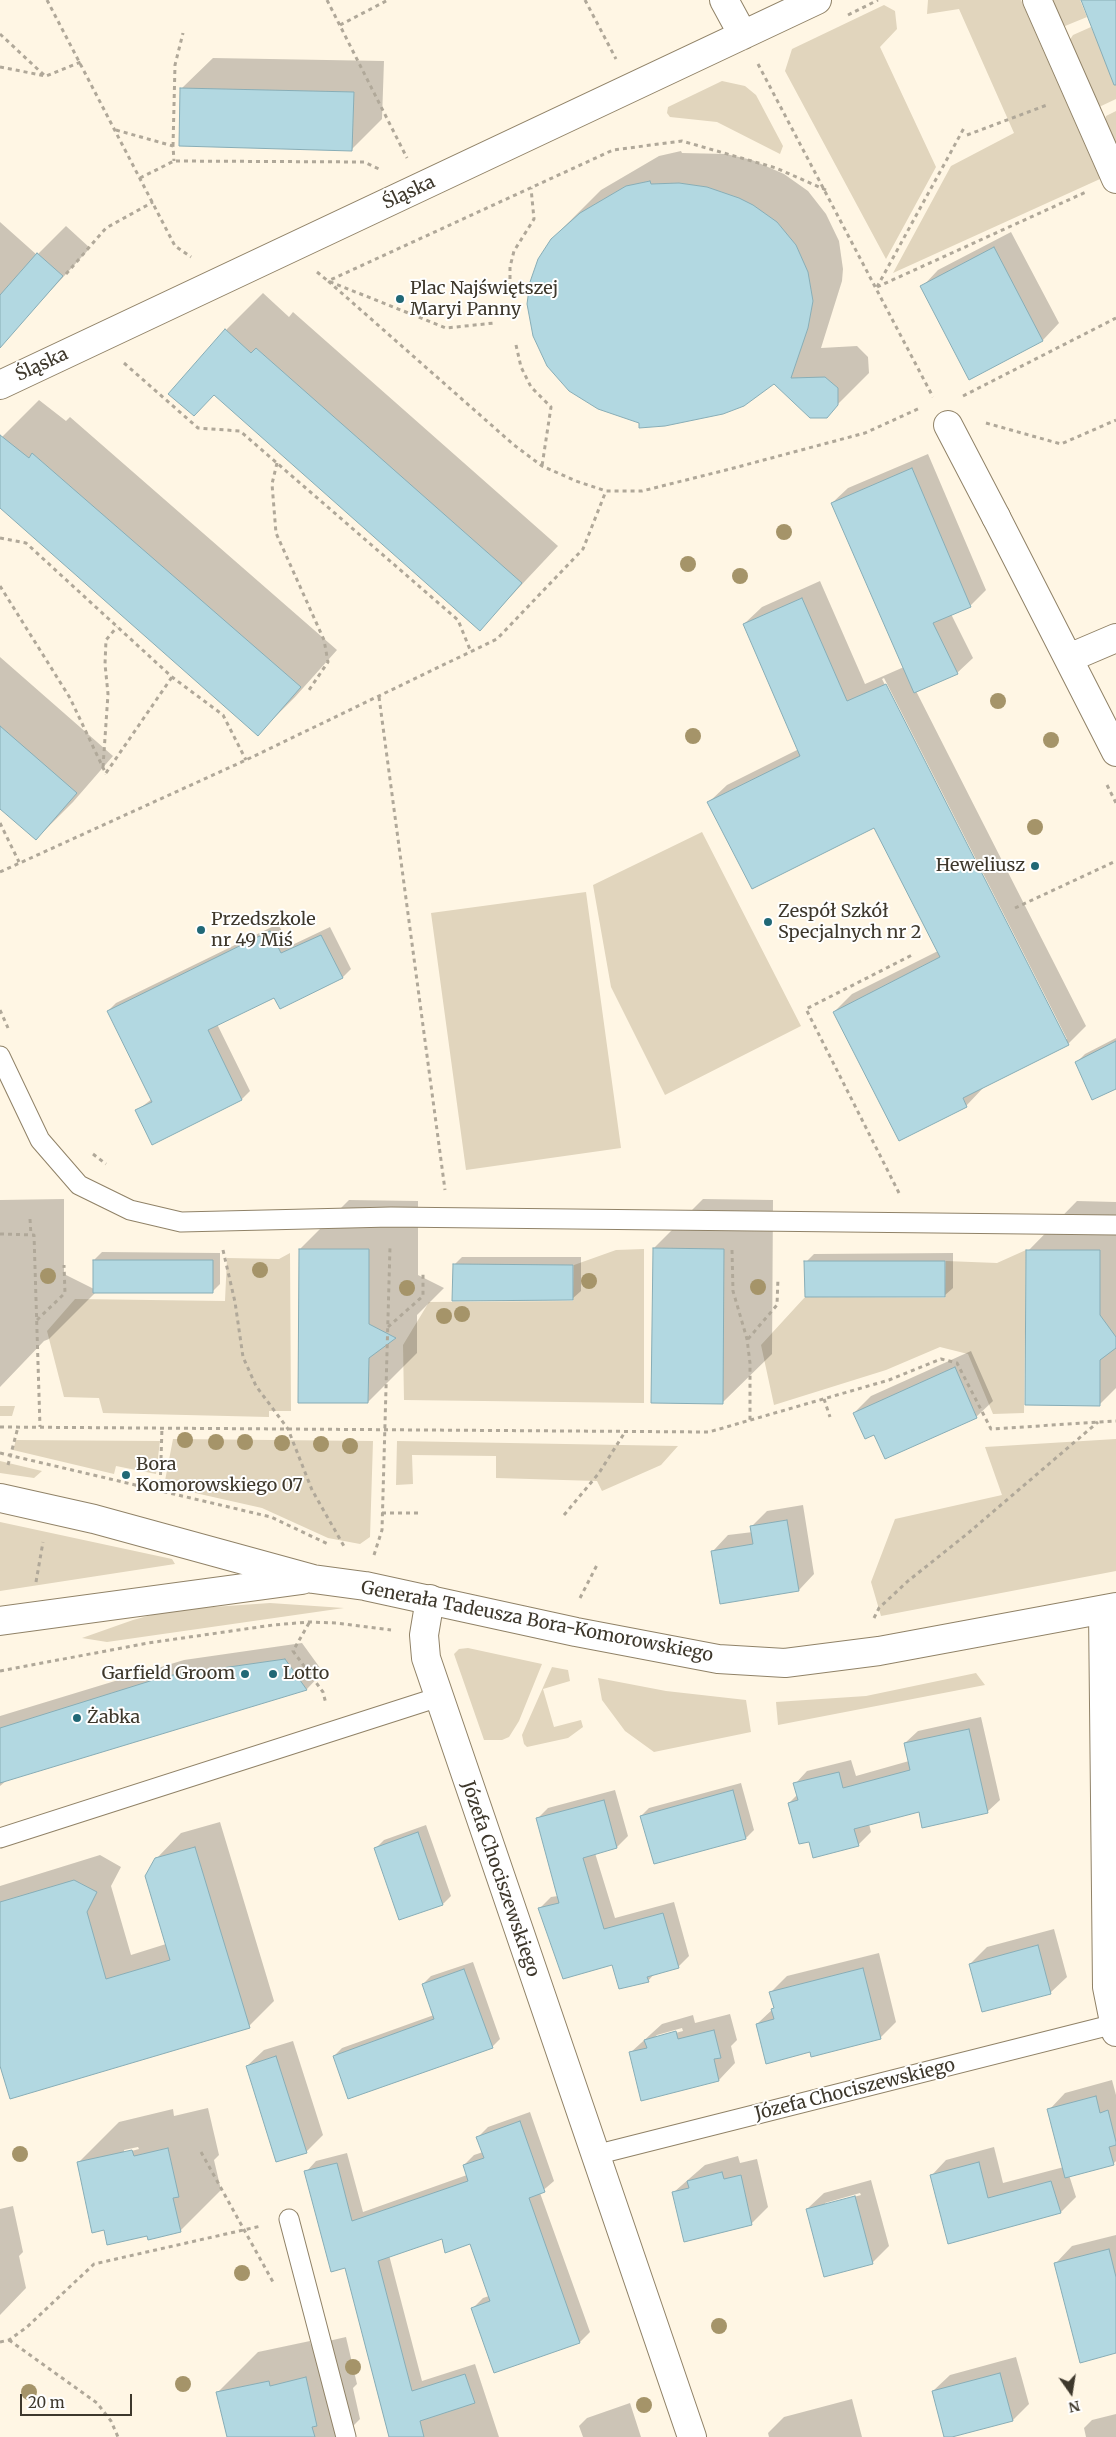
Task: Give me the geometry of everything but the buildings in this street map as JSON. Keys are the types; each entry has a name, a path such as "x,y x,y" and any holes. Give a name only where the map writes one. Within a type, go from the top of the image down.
{"street":[{"path":"724,0 743,35"},
{"name":"Śląska","path":"0,385 817,0"},
{"path":"1037,0 1116,178"},
{"path":"944,417 1116,752"},
{"path":"1069,658 1116,638"},
{"name":"Generała Tadeusza Bora-Komorowskiego","path":"0,1498 94,1519 313,1578 365,1586 648,1647 718,1659 785,1663 879,1651 1110,1609"},
{"name":"Generała Tadeusza Bora-Komorowskiego","path":"0,1622 313,1578"},
{"name":"Józefa Chociszewskiego","path":"430,1599 424,1635 426,1658 692,2437"},
{"path":"1110,1609 1107,1987 1116,2028"}],"lane":[{"path":"0,1056 40,1140 79,1185 130,1210 180,1222 391,1217 1116,1225"},
{"path":"0,1838 334,1729 439,1697"},
{"name":"Józefa Chociszewskiego","path":"595,2155 1116,2028"},
{"path":"289,2219 346,2437"}],"path":[{"path":"47,0 81,62 175,246 197,262"},
{"path":"327,0 409,161"},
{"path":"340,25 388,0"},
{"path":"585,0 617,61"},
{"path":"174,161 175,65 183,33"},
{"path":"0,34 46,76"},
{"path":"756,59 944,417 1116,318"},
{"path":"0,67 46,76 81,62"},
{"path":"967,135 1078,93"},
{"path":"877,287 964,128"},
{"path":"116,130 173,146"},
{"path":"328,281 613,150 682,140 776,168 826,190"},
{"path":"140,178 174,161 364,162 384,172"},
{"path":"877,287 1116,178"},
{"path":"510,295 510,267 514,251 534,219 531,188"},
{"path":"66,274 106,228 153,202"},
{"path":"315,269 514,445 542,466 576,481 606,491 642,491 865,433 935,400"},
{"path":"328,281 446,328 494,323"},
{"path":"516,346 521,367 531,386 551,407 542,466"},
{"path":"122,362 198,428 240,431 458,620 471,652"},
{"path":"981,422 1061,444 1116,420"},
{"path":"277,463 272,484 276,533 324,640 328,662 309,690"},
{"path":"0,872 246,760 497,639 583,549 606,491"},
{"path":"0,538 26,543 172,677 223,715 246,760"},
{"path":"0,586 70,698 106,774 172,677"},
{"path":"103,768 108,694 104,664 106,640 117,627"},
{"path":"379,697 446,1198"},
{"path":"0,823 19,862"},
{"path":"1015,908 1116,861"},
{"path":"902,1201 806,1009 914,954"},
{"path":"0,1010 12,1037"},
{"path":"92,1152 111,1168"},
{"path":"356,1626 365,1586 382,1530 391,1217"},
{"path":"30,1219 31,1235 34,1235 40,1427"},
{"path":"214,1221 236,1302 243,1357 256,1386 288,1429 312,1490 345,1549"},
{"path":"732,1222 733,1291 747,1339 750,1364 750,1420"},
{"path":"0,1234 31,1235"},
{"path":"36,1320 65,1293 64,1265"},
{"path":"388,1328 423,1296 423,1274"},
{"path":"747,1339 777,1305 778,1278"},
{"path":"0,1427 709,1432 889,1380 941,1359 957,1363 991,1429 1116,1421"},
{"path":"824,1399 830,1417"},
{"path":"870,1625 879,1608 908,1581 967,1534 1098,1422"},
{"path":"7,1469 18,1427"},
{"path":"160,1490 162,1428"},
{"path":"564,1515 599,1473 625,1432"},
{"path":"0,1453 271,1517 327,1544 354,1551"},
{"path":"382,1513 422,1513"},
{"path":"36,1586 43,1540"},
{"path":"364,1553 383,1558"},
{"path":"577,1604 598,1563"},
{"path":"310,1622 293,1651 323,1692 334,1729"},
{"path":"201,2152 277,2288"},
{"path":"0,2342 9,2340 27,2327 94,2264 289,2219"},
{"path":"9,2340 97,2403 110,2420 118,2437"}],"shaded area":[{"path":"928,0 1021,0 1100,179 893,273 951,166 1014,133 959,9 927,14"},
{"path":"1051,0 1080,0 1087,17 1065,26 1061,25"},
{"path":"884,5 895,11 897,29 880,47 936,167 886,259 785,71 792,49"},
{"path":"1091,27 1116,82 1116,99 1099,107 1069,41 1073,35"},
{"path":"722,81 745,86 756,95 783,146 780,154 717,122 670,117 667,113 668,107"},
{"path":"1116,111 1116,146 1105,122 1106,116"},
{"path":"702,832 801,1026 665,1095 611,987 593,885"},
{"path":"586,892 621,1148 466,1170 431,913"},
{"path":"644,1249 644,1403 404,1400 403,1345 429,1302 573,1301 574,1265 616,1250"},
{"path":"1026,1250 1024,1413 993,1414 968,1354 940,1347 886,1370 774,1405 761,1345 805,1297 945,1298 946,1261 997,1263"},
{"path":"290,1253 291,1411 269,1411 269,1417 103,1413 99,1398 64,1397 47,1331 75,1299 225,1301 227,1258 279,1259"},
{"path":"0,1406 15,1406 12,1416 0,1416"},
{"path":"173,1439 373,1441 370,1537 360,1544 328,1538 262,1508 164,1486"},
{"path":"1116,1439 1116,1571 881,1616 871,1582 895,1519 1002,1495 985,1447"},
{"path":"16,1440 160,1441 156,1474 116,1466 114,1474 13,1450"},
{"path":"397,1441 678,1446 661,1465 602,1491 597,1481 496,1478 496,1456 412,1455 413,1484 396,1485"},
{"path":"0,1461 42,1471 34,1478 0,1473"},
{"path":"0,1522 172,1559 175,1564 0,1591"},
{"path":"270,1603 344,1608 107,1642 82,1638 133,1620 170,1610"},
{"path":"468,1648 542,1664 519,1721 509,1737 502,1740 484,1740 454,1654 459,1649"},
{"path":"552,1667 568,1670 570,1681 543,1689 554,1727 581,1720 583,1727 568,1738 527,1747 524,1744 522,1735"},
{"path":"976,1673 985,1685 778,1725 776,1702 866,1696"},
{"path":"598,1678 666,1691 746,1700 751,1732 654,1752 625,1731 602,1700"}],"place":[{"name":"Plac Najświętszej Maryi Panny","path":"400,299"},
{"name":"Heweliusz","path":"1035,866"},
{"name":"Zespół Szkół Specjalnych nr 2","path":"768,922"},
{"name":"Przedszkole nr 49 Miś","path":"201,930"},
{"name":"Bora Komorowskiego 07","path":"126,1475"},
{"name":"Garfield Groom","path":"245,1674"},
{"name":"Lotto","path":"273,1674"},
{"name":"Żabka","path":"77,1718"}]}
